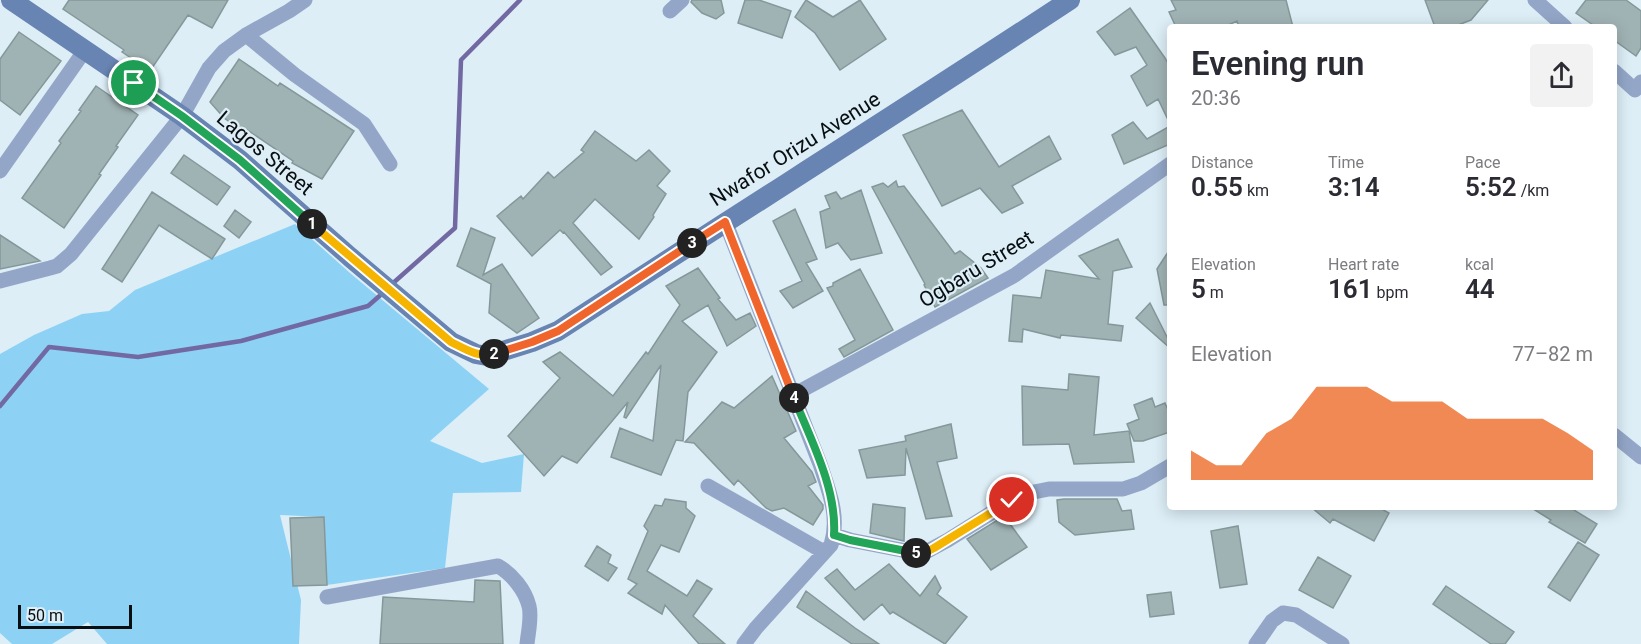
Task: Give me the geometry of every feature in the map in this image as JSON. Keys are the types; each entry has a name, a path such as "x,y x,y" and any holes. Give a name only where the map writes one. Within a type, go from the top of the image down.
{"street":[{"name":"Lagos Street","path":"11,0 182,116 240,160 451,342 476,354 487,356 512,349"},
{"path":"0,280 57,266 71,254 182,116 209,68 224,51 246,35 306,0"},
{"path":"670,11 682,0"},
{"name":"Nwafor Orizu Avenue","path":"512,349 558,331 1070,0"},
{"path":"1534,0 1561,24"},
{"path":"246,35 295,75 364,123 390,164"},
{"path":"0,171 85,50"},
{"path":"1617,75 1635,90 1641,82"},
{"name":"Ogbaru Street","path":"793,396 1015,275 1167,166"},
{"path":"725,222 820,464 832,499 835,519 831,545 744,644"},
{"path":"1617,437 1641,457"},
{"path":"834,535 922,554 1012,500 1029,493 1049,489 1123,489 1141,483 1167,468"},
{"path":"708,486 824,552"},
{"path":"327,597 498,566 509,573 530,608 527,644"},
{"path":"1256,644 1272,621 1283,613 1296,615 1342,644"}],"shaded area":[{"path":"295,224 489,389 430,441 482,463 524,454 521,492 453,493 445,568 327,585 324,517 280,515 301,600 299,644 107,644 88,622 52,644 12,644 0,633 0,354 34,335 82,314 109,311 135,290"}],"building":[{"path":"69,0 228,0 212,28 188,15 150,71 122,52 124,50 63,9"},
{"path":"692,0 721,0 724,13 716,19 702,13 691,2"},
{"path":"745,0 759,0 791,11 782,38 738,23"},
{"path":"806,0 833,17 860,0 886,39 840,70 815,33 795,17"},
{"path":"1171,0 1286,0 1292,24 1238,24 1237,21 1230,24 1175,24 1169,12 1176,10"},
{"path":"1425,0 1488,0 1471,20 1461,24 1434,24"},
{"path":"1586,0 1626,0 1641,11 1641,48 1636,56 1617,42 1617,24 1592,24 1576,13"},
{"path":"1130,8 1167,62 1167,118 1158,99 1147,106 1131,76 1147,65 1136,47 1115,55 1097,32"},
{"path":"19,32 61,61 20,115 0,100 0,59"},
{"path":"239,59 278,86 280,83 354,131 322,179 292,163 293,161 243,127 241,130 224,118 210,102"},
{"path":"96,86 138,115 116,146 118,147 99,174 101,175 64,228 22,198 61,143 59,141"},
{"path":"962,110 999,167 1049,136 1061,159 1012,186 1023,203 1002,213 980,188 942,206 903,135"},
{"path":"1133,122 1147,139 1167,128 1167,145 1124,164 1112,135"},
{"path":"595,131 636,161 649,150 670,171 657,186 666,194 639,239 595,199 573,223 612,267 601,275 564,232 560,230 532,256 497,216 521,196 523,199 548,172 554,178 584,152 581,150"},
{"path":"184,155 230,187 217,205 171,173"},
{"path":"896,181 898,187 904,186 955,254 960,251 981,268 988,278 935,307 925,284 872,187 883,183 888,187"},
{"path":"861,190 882,253 851,260 838,243 826,248 820,212 830,208 825,196 836,192 841,199"},
{"path":"152,192 225,239 212,259 159,225 122,282 102,269"},
{"path":"795,209 817,259 806,263 823,291 793,308 780,291 802,281 773,221"},
{"path":"235,210 251,222 239,238 224,226"},
{"path":"471,228 495,238 483,275 502,264 539,318 517,333 489,313 491,284 457,266"},
{"path":"0,235 40,261 0,269"},
{"path":"1118,239 1132,267 1113,271 1108,324 1123,326 1121,341 1061,335 1060,338 1023,329 1022,342 1009,341 1013,295 1041,298 1046,270 1099,279 1079,256"},
{"path":"1167,254 1167,305 1164,305 1157,269"},
{"path":"698,268 720,298 718,299 736,320 750,313 756,326 727,346 708,305 682,321 717,352 688,392 683,441 676,440 661,475 611,457 620,428 653,441 661,365 626,418 624,417 628,402 577,463 562,456 544,476 508,436 560,378 543,362 560,352 613,396 646,352 648,354 680,305 666,286"},
{"path":"860,269 893,330 844,357 839,349 855,340 827,288"},
{"path":"1150,303 1167,337 1167,345 1136,318"},
{"path":"1069,374 1099,377 1094,435 1129,431 1134,462 1074,464 1069,444 1023,445 1022,386 1068,390"},
{"path":"772,376 796,431 784,438 812,472 816,482 808,486 823,505 813,525 784,508 772,511 766,508 738,480 734,485 694,443 685,442 722,402 734,408"},
{"path":"1152,398 1155,407 1165,403 1167,433 1143,441 1134,441 1127,424 1139,419 1134,405"},
{"path":"951,424 957,458 937,462 952,516 926,519 906,448 905,475 867,478 859,450 906,441 905,436"},
{"path":"665,499 686,502 686,508 695,516 679,552 661,545 647,571 687,596 697,580 712,589 693,616 725,644 699,644 665,605 662,614 628,593 637,584 628,579 648,531 644,526 655,505 662,506"},
{"path":"1117,499 1122,511 1131,510 1134,529 1075,535 1059,522 1057,500"},
{"path":"873,504 905,508 904,541 870,533"},
{"path":"1315,510 1384,510 1389,513 1374,541 1333,519 1330,523"},
{"path":"1535,510 1574,510 1597,524 1585,543 1549,522 1551,520"},
{"path":"1004,516 1027,547 991,570 967,539"},
{"path":"324,517 327,585 293,586 290,518"},
{"path":"1238,526 1247,584 1220,588 1211,531"},
{"path":"1578,542 1599,555 1570,601 1548,587"},
{"path":"597,546 611,555 608,563 617,568 608,581 585,566"},
{"path":"1318,557 1351,576 1333,608 1299,590"},
{"path":"889,564 920,596 935,576 941,588 937,594 967,617 945,644 893,612 890,614 882,604 864,620 825,578 837,569 855,590"},
{"path":"475,580 500,581 503,644 380,644 383,597 474,602"},
{"path":"1446,586 1514,632 1505,644 1491,644 1433,604"},
{"path":"806,591 879,644 852,644 797,607"},
{"path":"1171,592 1174,614 1150,617 1147,595"}],"waterway":[{"path":"392,284 455,228 461,60 520,0"},
{"path":"0,406 49,347 138,357 241,341 368,306 384,292"}],"route":[{"path":"134,83 240,160 451,342 476,354 487,356 512,349 558,331 725,222 820,464 832,499 835,519 834,535 922,554 1012,500"}]}
